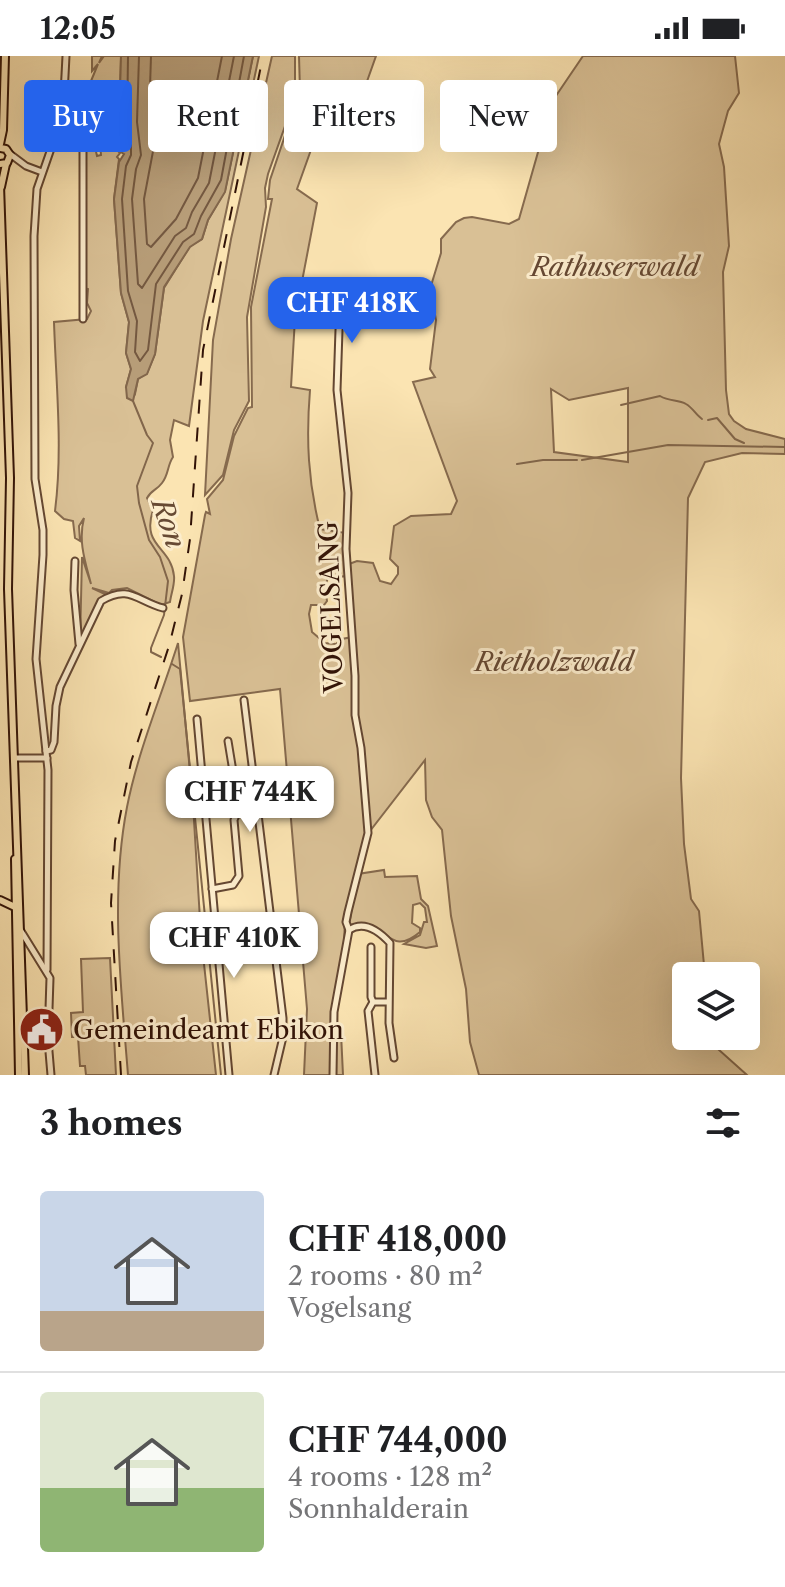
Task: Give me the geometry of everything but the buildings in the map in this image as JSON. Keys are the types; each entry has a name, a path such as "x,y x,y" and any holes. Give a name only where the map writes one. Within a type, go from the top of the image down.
{"main road":[{"path":"5,56 0,146 7,159"},
{"path":"3,130 7,159 0,186 10,478 4,574 14,758 19,1075"},
{"path":"16,848 14,887 21,931 25,1075"},
{"path":"0,898 9,894 14,887"},
{"path":"0,898 18,908"}],"street":[{"path":"65,80 66,56"},
{"path":"47,970 47,755 36,659 43,530 35,479 34,236 35,201 49,152"},
{"path":"83,152 83,319"},
{"path":"7,159 42,172"},
{"name":"VOGELSANG","path":"349,930 346,922 368,827 355,715 346,549 348,493 337,390 339,330 341,319 347,313 377,306"},
{"path":"75,561 79,649"},
{"path":"14,758 47,755 51,750 60,687 95,610 105,599 116,594 129,594 163,608"},
{"path":"0,661 11,660"},
{"path":"244,700 283,1018 283,1037 274,1075"},
{"path":"197,719 229,1075"},
{"path":"212,889 233,885 239,876 234,820 239,808 228,741"},
{"path":"333,1075 334,1012 349,930 358,925 367,926 390,943 388,1002 394,1058"},
{"path":"231,927 234,965"},
{"path":"21,931 50,978 48,1040 51,1075"},
{"path":"217,947 232,945"},
{"path":"371,947 373,1002 368,1011 375,1075"},
{"path":"373,1002 388,1002"}],"green space":[{"path":"92,56 102,56 99,63 104,56 121,56 120,80 91,80 98,64 92,71"},
{"path":"253,56 259,56 254,80 248,80"},
{"path":"272,56 295,56 295,80 284,80 284,129 265,188 266,207 247,317 249,401 234,430 223,475 205,495 213,340 250,152 268,152 267,80"},
{"path":"299,56 376,56 367,80 300,80"},
{"path":"583,56 735,56 739,93 728,111 719,144 724,167 729,246 723,272 729,414 746,429 785,439 785,454 742,453 705,462 688,498 681,778 684,844 691,899 699,911 704,962 672,962 672,1050 719,1050 747,1075 479,1075 470,1042 466,989 451,916 442,830 432,817 426,800 425,760 370,831 356,718 349,564 357,561 373,563 380,581 391,584 398,574 398,567 390,559 394,526 411,516 451,514 457,501 413,382 435,377 430,369 436,320 430,289 441,253 441,239 456,222 464,218 509,224 519,219 538,152 557,152 557,94","holes":["628,388 628,462 554,452 551,389 569,400"]},
{"path":"284,138 284,152 310,152 297,189 317,203 295,318 291,387 310,390 308,426 313,494 320,529 346,533 347,576 328,578 325,586 327,601 324,605 311,605 309,614 312,632 325,643 336,644 352,637 367,828 345,917 344,945 332,1013 341,1033 343,1075 304,1075 307,1009 280,689 190,701 183,637 205,515 206,512 210,514 207,499 223,480 234,436 248,408 252,407 251,307 272,199 268,199 270,180"},
{"path":"84,152 96,152 97,156 101,152 120,153 117,157 114,199 121,293 129,322 126,353 131,369 126,387 135,394 138,379 147,373 155,354 164,288 190,246 202,239 208,220 225,191 233,152 239,152 203,321 189,426 174,420 170,440 173,457 164,480 147,498 153,510 151,532 172,566 174,576 170,602 161,605 127,588 109,593 92,588 107,595 96,605 80,643 82,557 91,584 82,543 84,518 79,526 80,541 75,538 73,521 64,519 55,511 59,440 54,322 87,319 91,311 87,303 88,289 83,288"},
{"path":"178,643 201,936 216,1075 128,1075 118,941 122,840 137,765"},
{"path":"384,870 385,877 417,876 421,899 428,906 437,946 426,948 404,944 420,935 424,922 427,922 425,908 420,903 413,905 412,923 420,928 420,932 404,941 393,940 365,924 349,925 358,874"},
{"path":"110,958 116,1075 86,1075 85,1066 80,1066 78,1037 72,1037 71,1013 83,1012 81,959"}],"water":[{"path":"121,56 253,56 248,80 148,80 148,152 233,152 225,192 208,220 202,239 190,247 164,287 155,354 147,374 138,379 133,401 127,398 126,387 131,369 126,353 129,322 121,293 114,199 119,162 124,154 121,152 132,152 132,80 120,80"}],"waterway":[{"path":"621,405 660,396 686,404 702,419"},
{"name":"Ron","path":"133,401 153,443 137,486 149,540 160,557 168,581 164,615 151,648 151,652 161,657"},
{"path":"708,420 717,418 735,439 744,443"},
{"path":"582,460 668,445 785,447"},
{"path":"517,464 577,460"},
{"name":"Ron","path":"172,664 180,669 221,1075"}],"railway":[{"path":"121,1075 111,903 115,841 131,762 169,646 182,594 190,539 203,350 263,56"}],"place":[{"name":"Gemeindeamt Ebikon","path":"42,1030"}],"park label":[{"name":"Rathuserwald","path":"615,267"},
{"name":"Rietholzwald","path":"554,662"}]}
